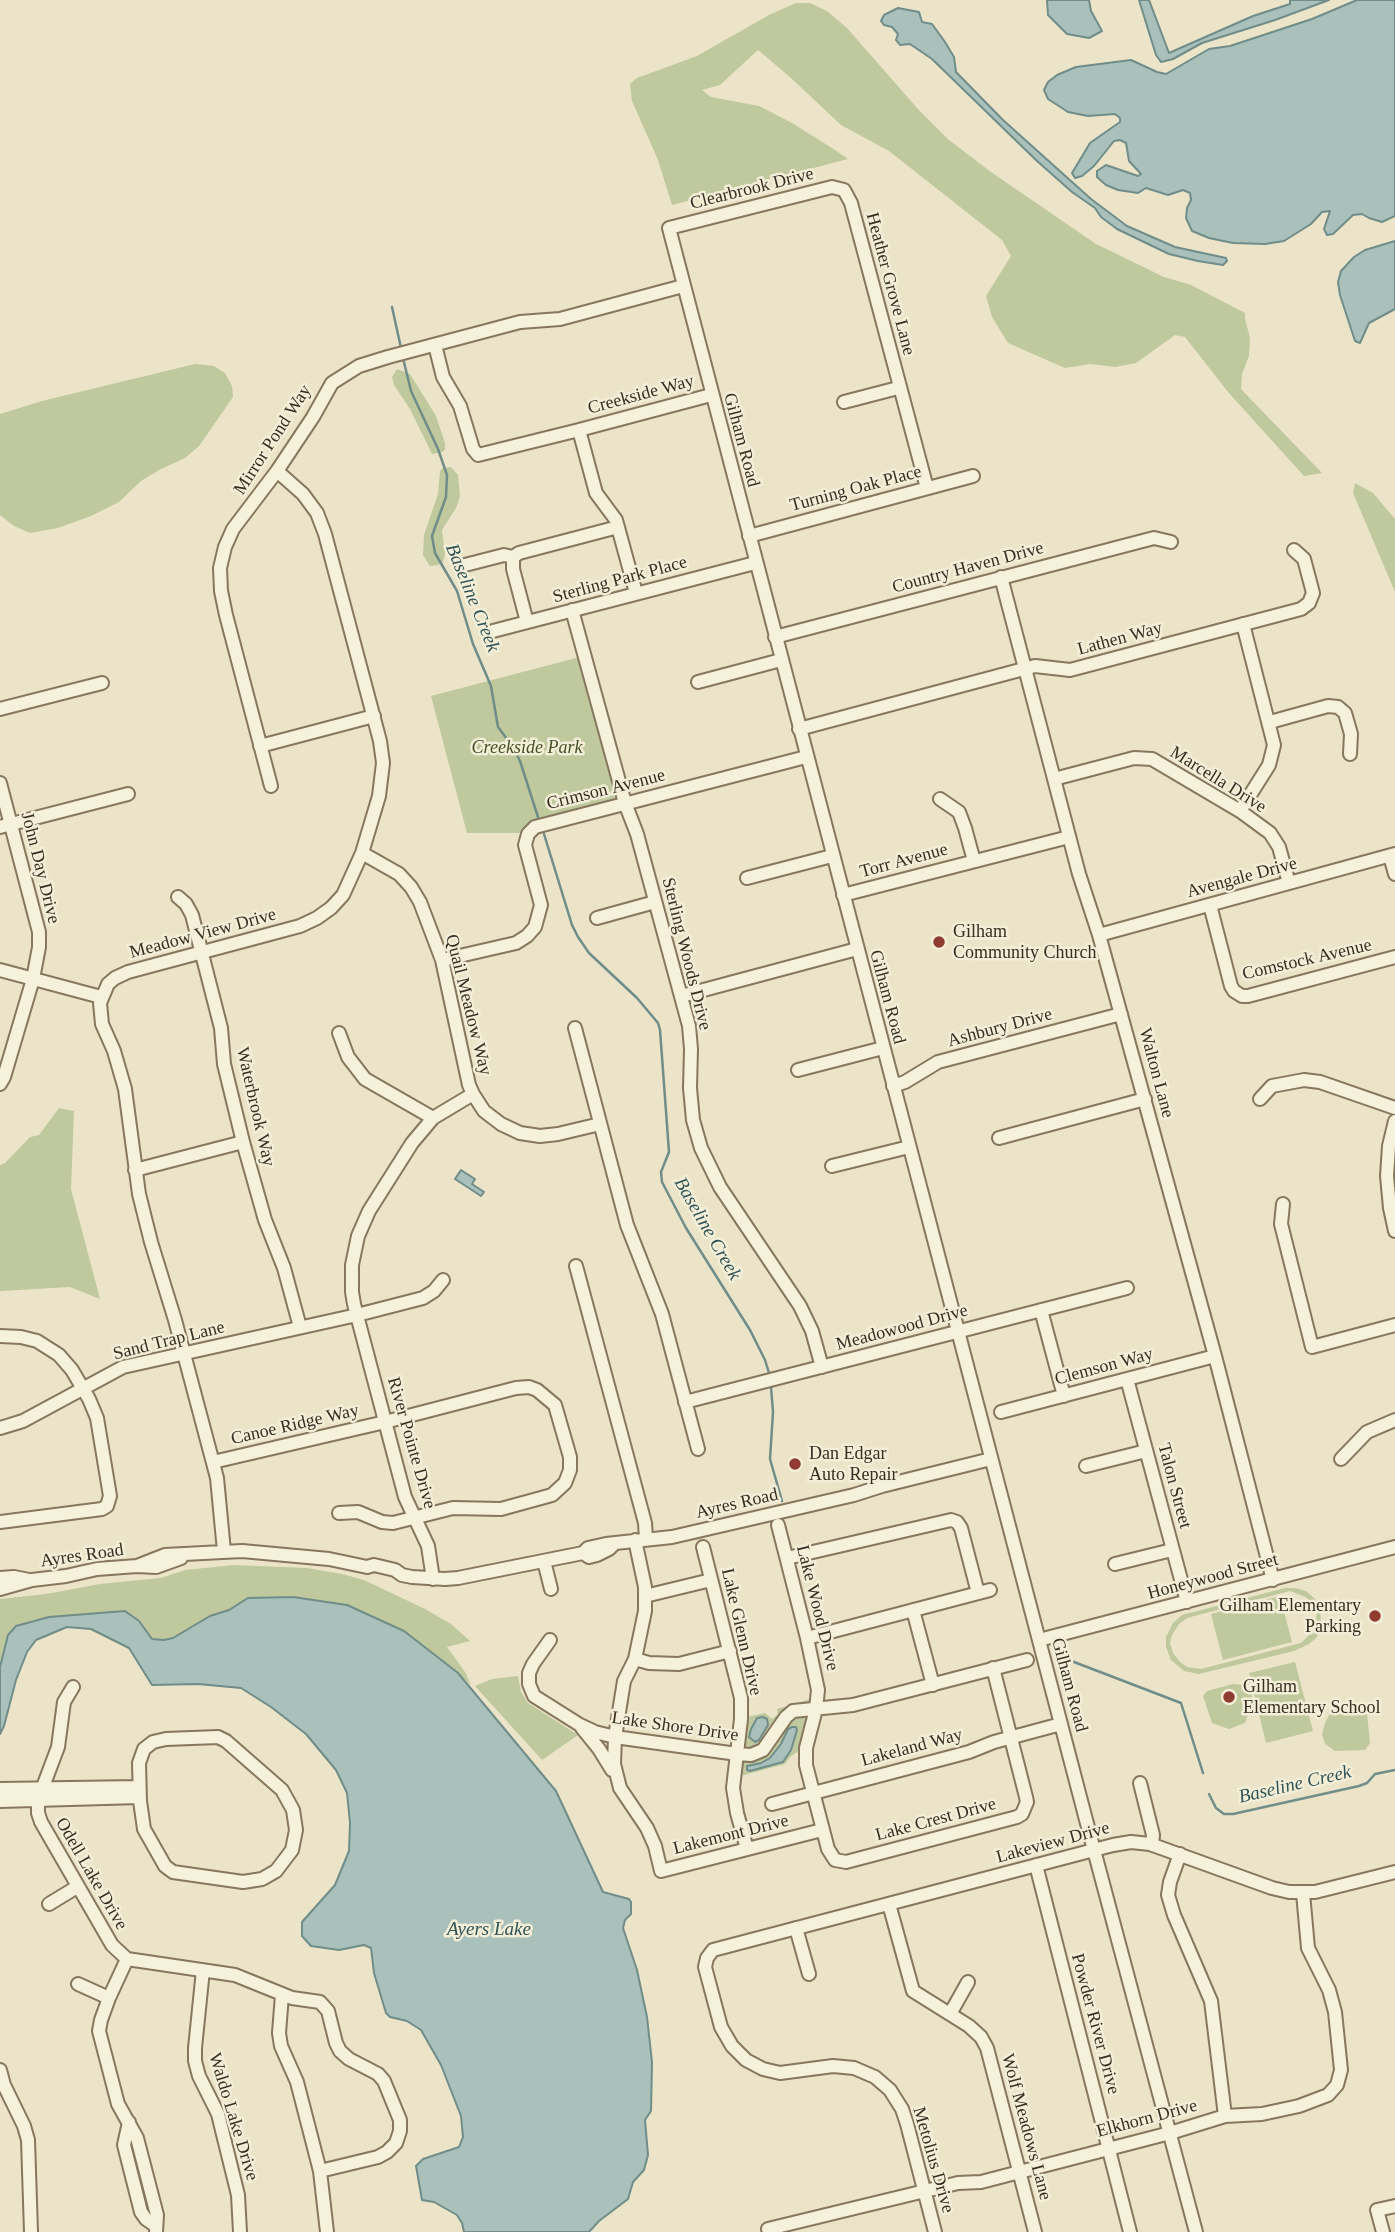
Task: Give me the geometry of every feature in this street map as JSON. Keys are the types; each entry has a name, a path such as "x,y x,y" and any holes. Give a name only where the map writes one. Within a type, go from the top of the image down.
{"street":[{"name":"Clearbrook Drive","path":"668,228 832,187 844,191"},
{"name":"Heather Grove Lane","path":"844,191 850,203 927,488"},
{"name":"Gilham Road","path":"668,228 1196,2232"},
{"name":"Mirror Pond Way","path":"271,786 226,615 220,568 233,529 277,471 332,383 359,366 402,354 520,322 560,319 682,286"},
{"path":"435,345 443,377 460,406 473,449 478,455 579,429 597,496 614,517 636,593"},
{"path":"844,402 898,388"},
{"name":"Creekside Way","path":"579,429 711,395"},
{"name":"Meadow View Drive","path":"101,997 115,978 300,926 317,918 343,895 362,853 377,806 382,754 321,523 303,494 277,471"},
{"name":"Turning Oak Place","path":"749,536 973,475"},
{"path":"461,566 504,555 513,557 519,553 618,527"},
{"name":"Country Haven Drive","path":"775,636 1154,538 1171,542"},
{"name":"Lathen Way","path":"799,729 1025,669 1041,666 1070,670 1301,608 1309,603 1312,593 1306,562 1302,555 1294,550"},
{"path":"513,557 513,569 527,622"},
{"name":"Sterling Park Place","path":"493,631 755,563"},
{"name":"Walton Lane","path":"1001,577 1069,836 1099,934 1215,1356 1273,1580"},
{"name":"Sterling Woods Drive","path":"572,610 689,1026 693,1120 701,1148 720,1187 800,1306 812,1331 822,1367"},
{"path":"1240,811 1269,765 1274,740 1243,624"},
{"path":"698,682 781,660"},
{"path":"0,709 102,683"},
{"path":"1270,722 1328,706 1338,707 1345,713 1351,734 1350,754"},
{"path":"260,746 373,716"},
{"name":"Crimson Avenue","path":"442,960 516,943 527,936 535,926 541,905 525,845 532,830 545,823 806,757"},
{"name":"Marcella Drive","path":"1054,779 1146,757 1240,811 1268,831 1275,839 1289,883"},
{"name":"John Day Drive","path":"0,783 6,826 39,932 33,979 0,1084"},
{"path":"6,826 128,794"},
{"name":"Torr Avenue","path":"940,799 959,812 974,861"},
{"name":"Torr Avenue","path":"843,895 1069,836"},
{"name":"Quail Meadow Way","path":"362,853 399,874 420,902 442,960 464,1068 473,1094 484,1111 501,1124 520,1133 540,1136 600,1124"},
{"path":"1393,855 1395,874"},
{"name":"Avengale Drive","path":"1099,934 1393,855"},
{"path":"747,878 832,856"},
{"name":"Waterbrook Way","path":"178,897 190,909 221,1028 224,1064 243,1142 300,1327"},
{"path":"597,918 655,902"},
{"name":"Comstock Avenue","path":"1210,905 1231,986 1242,996 1395,957"},
{"path":"681,996 857,949"},
{"path":"0,970 101,997 100,1017 125,1089 135,1170 150,1242 184,1353 213,1462 224,1550"},
{"name":"Ashbury Drive","path":"893,1086 905,1082 938,1062 1121,1014"},
{"path":"575,1028 627,1225 662,1314 698,1449"},
{"path":"339,1033 348,1057 366,1079 433,1118"},
{"path":"798,1070 883,1048"},
{"path":"1260,1099 1272,1086 1304,1080 1320,1082 1395,1108"},
{"name":"River Pointe Drive","path":"433,1579 428,1546 405,1497 357,1315 352,1278 358,1236 369,1211 412,1143 433,1118 473,1094"},
{"path":"999,1138 1145,1099"},
{"path":"1395,1121 1389,1146 1387,1176 1395,1228"},
{"path":"135,1170 243,1142"},
{"path":"832,1166 909,1147"},
{"path":"1283,1204 1281,1224 1312,1347 1395,1325"},
{"name":"Lakemont Drive","path":"576,1266 645,1523 640,1540 645,1596 643,1623 635,1659 624,1681 613,1756 620,1788 647,1828 661,1871 822,1830"},
{"path":"357,1315 423,1298 434,1291 443,1280"},
{"name":"Meadowood Drive","path":"685,1402 1127,1288"},
{"path":"1041,1310 1064,1396"},
{"name":"Sand Trap Lane","path":"0,1428 23,1421 128,1365 357,1315"},
{"path":"0,1336 29,1338 44,1345 65,1362 83,1388 97,1418 110,1496 107,1506 96,1511 0,1522"},
{"name":"Clemson Way","path":"1001,1412 1215,1356"},
{"name":"Talon Street","path":"1127,1379 1186,1602"},
{"name":"Canoe Ridge Way","path":"213,1462 522,1387 537,1390 555,1405 570,1457 570,1470 565,1483 552,1496 501,1509 453,1508 387,1523 358,1511 339,1513"},
{"path":"1341,1458 1367,1432 1395,1420"},
{"path":"1086,1466 1146,1451"},
{"name":"Ayres Road","path":"0,1589 32,1580 97,1569 137,1566 165,1555 224,1550 303,1556 367,1567 372,1573 394,1578 402,1575 433,1579 458,1578 583,1553 588,1548 606,1544 672,1537 833,1500 991,1459"},
{"path":"787,1558 951,1520 957,1522 961,1528 984,1591 807,1638"},
{"name":"Lake Wood Drive","path":"778,1525 818,1690 805,1754 822,1830 830,1854 835,1860"},
{"name":"Lake Glenn Drive","path":"703,1547 741,1698 734,1796 747,1849"},
{"name":"Honeywood Street","path":"1039,1640 1395,1547"},
{"path":"1115,1564 1172,1550"},
{"path":"544,1561 551,1589"},
{"name":"Ayres Road","path":"0,1578 32,1580"},
{"path":"645,1596 711,1580"},
{"path":"913,1610 933,1685"},
{"name":"Lake Shore Drive","path":"550,1640 533,1664 529,1673 529,1684 534,1696 580,1725 615,1737 751,1755 763,1749 793,1711 853,1705 1027,1660"},
{"path":"635,1659 649,1663 679,1664 730,1651"},
{"name":"Lake Crest Drive","path":"835,1860 846,1862 1022,1814 1027,1802 993,1668"},
{"path":"41,1795 58,1747 64,1702 73,1687"},
{"name":"Lakeland Way","path":"772,1804 972,1751 989,1743 1061,1724"},
{"path":"580,1725 615,1774"},
{"path":"188,1738 222,1739 286,1795 295,1819 292,1850 276,1871 256,1881 243,1882 176,1873 165,1866 144,1829 140,1792 140,1758 144,1749 153,1742 188,1738"},
{"path":"1140,1783 1153,1835 1152,1845"},
{"path":"0,1789 41,1795"},
{"path":"0,1801 41,1795 140,1792"},
{"name":"Odell Lake Drive","path":"41,1795 41,1822 112,1945 127,1959"},
{"name":"Lakeview Drive","path":"719,1948 1131,1842 1180,1854 1279,1891 1303,1893 1395,1872"},
{"path":"1180,1854 1168,1895 1211,2001 1225,2116"},
{"name":"Powder River Drive","path":"1036,1865 1130,2232"},
{"path":"49,1904 78,1887"},
{"name":"Elkhorn Drive","path":"768,2230 958,2183 981,2182 1225,2116 1262,2114 1299,2106 1328,2095 1340,2087 1341,2060 1334,2004 1308,1948 1303,1893"},
{"name":"Wolf Meadows Lane","path":"888,1904 913,1991 975,2030 987,2048 1035,2232"},
{"path":"796,1928 809,1974"},
{"name":"Metolius Drive","path":"719,1948 713,1950 707,1958 705,1967 722,2027 732,2046 746,2060 770,2072 789,2073 833,2066 854,2068 875,2077 890,2090 902,2109 935,2232"},
{"path":"156,2229 157,2215 140,2150 135,2134 118,2105 100,2036 101,2020 127,1959 240,1976 282,1995 320,2002 326,2007 340,2051 380,2077 400,2120 399,2137 387,2152 378,2157 320,2171"},
{"name":"Waldo Lake Drive","path":"203,1970 195,2061 221,2126 238,2195 240,2232"},
{"path":"950,2014 968,1982"},
{"path":"78,1984 109,1998"},
{"path":"282,1995 279,2033 281,2046 298,2085 320,2171 327,2232"},
{"path":"0,2070 2,2085 21,2118 28,2140 31,2232"},
{"path":"1383,2232 1377,2210 1395,2206"}],"green space":[{"path":"796,3 810,3 827,11 847,28 917,108 949,140 991,172 1096,244 1164,277 1191,285 1245,313 1250,338 1249,356 1242,374 1241,389 1322,473 1304,476 1228,392 1185,337 1175,335 1136,363 1115,367 1090,364 1065,368 1008,343 992,317 986,296 1011,256 1002,240 889,151 841,125 758,50 720,85 702,90 711,97 759,106 792,123 848,159 672,205 658,160 632,101 630,84 637,78 697,56 769,15"},
{"path":"195,364 214,366 225,373 232,386 233,397 199,446 185,458 141,481 119,502 58,528 30,533 14,526 0,515 0,414 42,401"},
{"path":"397,369 410,374 436,416 445,443 445,450 442,452 432,454 410,409 394,385 392,377"},
{"path":"451,467 458,475 460,496 442,530 445,554 443,562 430,566 423,555 424,535 438,494 440,471"},
{"path":"1355,483 1373,493 1395,519 1395,592 1353,493"},
{"name":"Creekside Park","path":"580,657 616,792 614,800 524,833 467,833 431,696"},
{"path":"59,1108 74,1111 71,1189 100,1299 70,1287 0,1291 0,1165 30,1137 39,1135"},
{"path":"234,1565 307,1568 342,1574 364,1580 425,1609 451,1624 470,1641 447,1647 471,1685 458,1673 248,1598 173,1638 164,1640 152,1639 139,1621 125,1611 30,1621 11,1630 0,1667 0,1599 161,1578 185,1570"},
{"path":"1285,1588 1295,1588 1306,1591 1320,1606 1321,1626 1317,1637 1294,1651 1199,1674 1184,1671 1171,1660 1166,1647 1166,1637 1173,1623 1182,1615","holes":["1290,1591 1306,1597 1317,1613 1314,1630 1301,1643 1201,1669 1187,1667 1173,1653 1170,1643 1172,1635 1187,1618"]},
{"path":"1280,1596 1292,1642 1223,1660 1211,1614"},
{"path":"1295,1662 1313,1731 1266,1743 1249,1673"},
{"path":"518,1676 521,1692 528,1703 578,1735 542,1760 475,1686 492,1679"},
{"path":"1233,1684 1246,1685 1252,1694 1245,1723 1229,1729 1212,1723 1203,1696 1207,1691"},
{"path":"814,1698 799,1751 785,1764 740,1776 747,1717 765,1713 772,1719 778,1714 777,1709"},
{"path":"1354,1706 1367,1714 1370,1743 1365,1750 1335,1751 1325,1744 1322,1734 1325,1723 1330,1713"}],"water":[{"path":"1047,0 1089,0 1091,11 1102,31 1089,38 1067,34 1048,15"},
{"path":"1139,0 1149,0 1169,53 1253,16 1290,4 1290,0 1329,0 1202,43 1173,59 1161,62 1156,55"},
{"path":"1357,0 1395,0 1395,216 1382,222 1362,214 1353,215 1333,234 1327,235 1324,229 1330,211 1322,212 1311,224 1284,241 1265,244 1233,243 1192,231 1186,218 1190,193 1183,190 1168,195 1146,188 1138,193 1118,190 1097,177 1097,171 1106,165 1138,176 1141,174 1129,161 1126,143 1120,140 1114,141 1094,166 1075,178 1072,173 1090,143 1120,122 1120,118 1115,114 1088,116 1068,112 1048,99 1044,90 1048,82 1057,75 1076,67 1131,60 1166,74 1209,49 1230,46 1312,19"},
{"path":"898,8 919,12 922,22 932,24 954,57 956,72 1003,120 1091,199 1127,226 1175,247 1226,258 1227,261 1223,265 1169,254 1117,229 1101,217 1095,208 1037,161 932,59 910,44 900,45 896,40 898,34 881,21 884,15"},
{"path":"1395,241 1395,309 1369,323 1360,343 1355,341 1340,295 1338,282 1341,271 1365,250"},
{"path":"461,1170 475,1179 472,1184 484,1192 481,1196 455,1179"},
{"name":"Ayers Lake","path":"293,1597 347,1605 404,1631 458,1673 556,1791 603,1892 629,1899 631,1902 631,1914 625,1920 623,1928 637,1970 647,2017 652,2062 651,2111 645,2120 648,2155 644,2170 633,2182 628,2199 589,2232 464,2232 457,2215 434,2202 422,2200 416,2166 423,2159 459,2147 463,2137 461,2116 441,2065 421,2030 386,2013 374,1973 371,1948 364,1945 339,1950 311,1946 302,1936 302,1922 335,1885 349,1851 350,1823 347,1793 336,1770 306,1734 241,1688 198,1684 152,1685 129,1648 91,1629 67,1627 36,1640 27,1652 0,1734 0,1667 8,1635 16,1626 49,1617 125,1611 139,1621 152,1639 164,1640 173,1638 210,1616 229,1610 248,1598"},
{"path":"757,1718 767,1719 768,1725 755,1742 749,1737 751,1729"},
{"path":"792,1727 797,1730 791,1750 783,1762 747,1770 747,1766 770,1758 788,1729"}],"waterway":[{"name":"Baseline Creek","path":"392,307 401,348"},
{"name":"Baseline Creek","path":"403,358 411,391 447,475 446,497 432,536 435,553 457,591 473,644 491,686 498,727 520,761 538,817"},
{"name":"Baseline Creek","path":"544,834 578,937 589,953 637,998 658,1023 669,1152 661,1172 662,1182 686,1228 750,1330 769,1373"},
{"name":"Baseline Creek","path":"771,1387 773,1412 770,1459 782,1501"},
{"name":"Baseline Creek","path":"1056,1657 1181,1703 1203,1773"},
{"name":"Baseline Creek","path":"1209,1794 1216,1808 1224,1814 1233,1814 1359,1786 1367,1783 1375,1774 1395,1770"}],"place":[{"name":"Gilham Community Church","path":"939,942"},
{"name":"Dan Edgar Auto Repair","path":"795,1464"},
{"name":"Gilham Elementary Parking","path":"1375,1616"},
{"name":"Gilham Elementary School","path":"1229,1697"}]}
